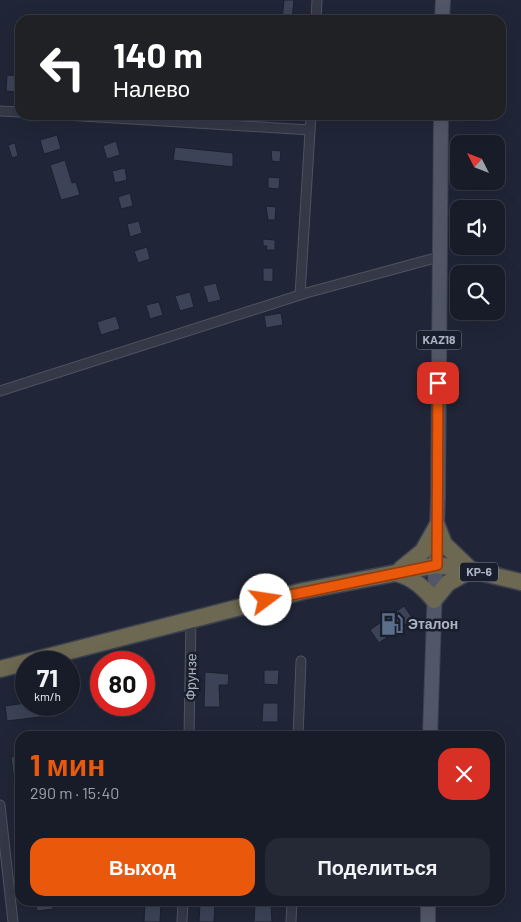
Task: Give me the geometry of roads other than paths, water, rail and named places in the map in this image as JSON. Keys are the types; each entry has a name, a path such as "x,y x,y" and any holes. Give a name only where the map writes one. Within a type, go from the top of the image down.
{"highway":[{"path":"396,572 410,577 420,584 434,600 448,583 471,570 444,544 437,526"},
{"path":"396,572 423,551 437,526"},
{"name":"KP-6","path":"0,669 191,618 396,572 437,565 471,570 521,582"}],"main road":[{"path":"442,15 443,0"},
{"name":"KAZ18","path":"430,731 434,600 437,565 441,120"},
{"path":"428,906 428,922"}],"street":[{"path":"316,15 317,0"},
{"path":"0,111 15,112"},
{"path":"147,120 310,130"},
{"path":"300,295 311,120"},
{"path":"0,391 300,295 439,257"},
{"name":"Фрунзе","path":"189,731 191,618"},
{"path":"298,731 301,661"},
{"path":"0,805 13,922"},
{"path":"182,922 183,906"},
{"path":"291,922 292,906"}],"place":[{"name":"Эталон","path":"392,624"}]}
